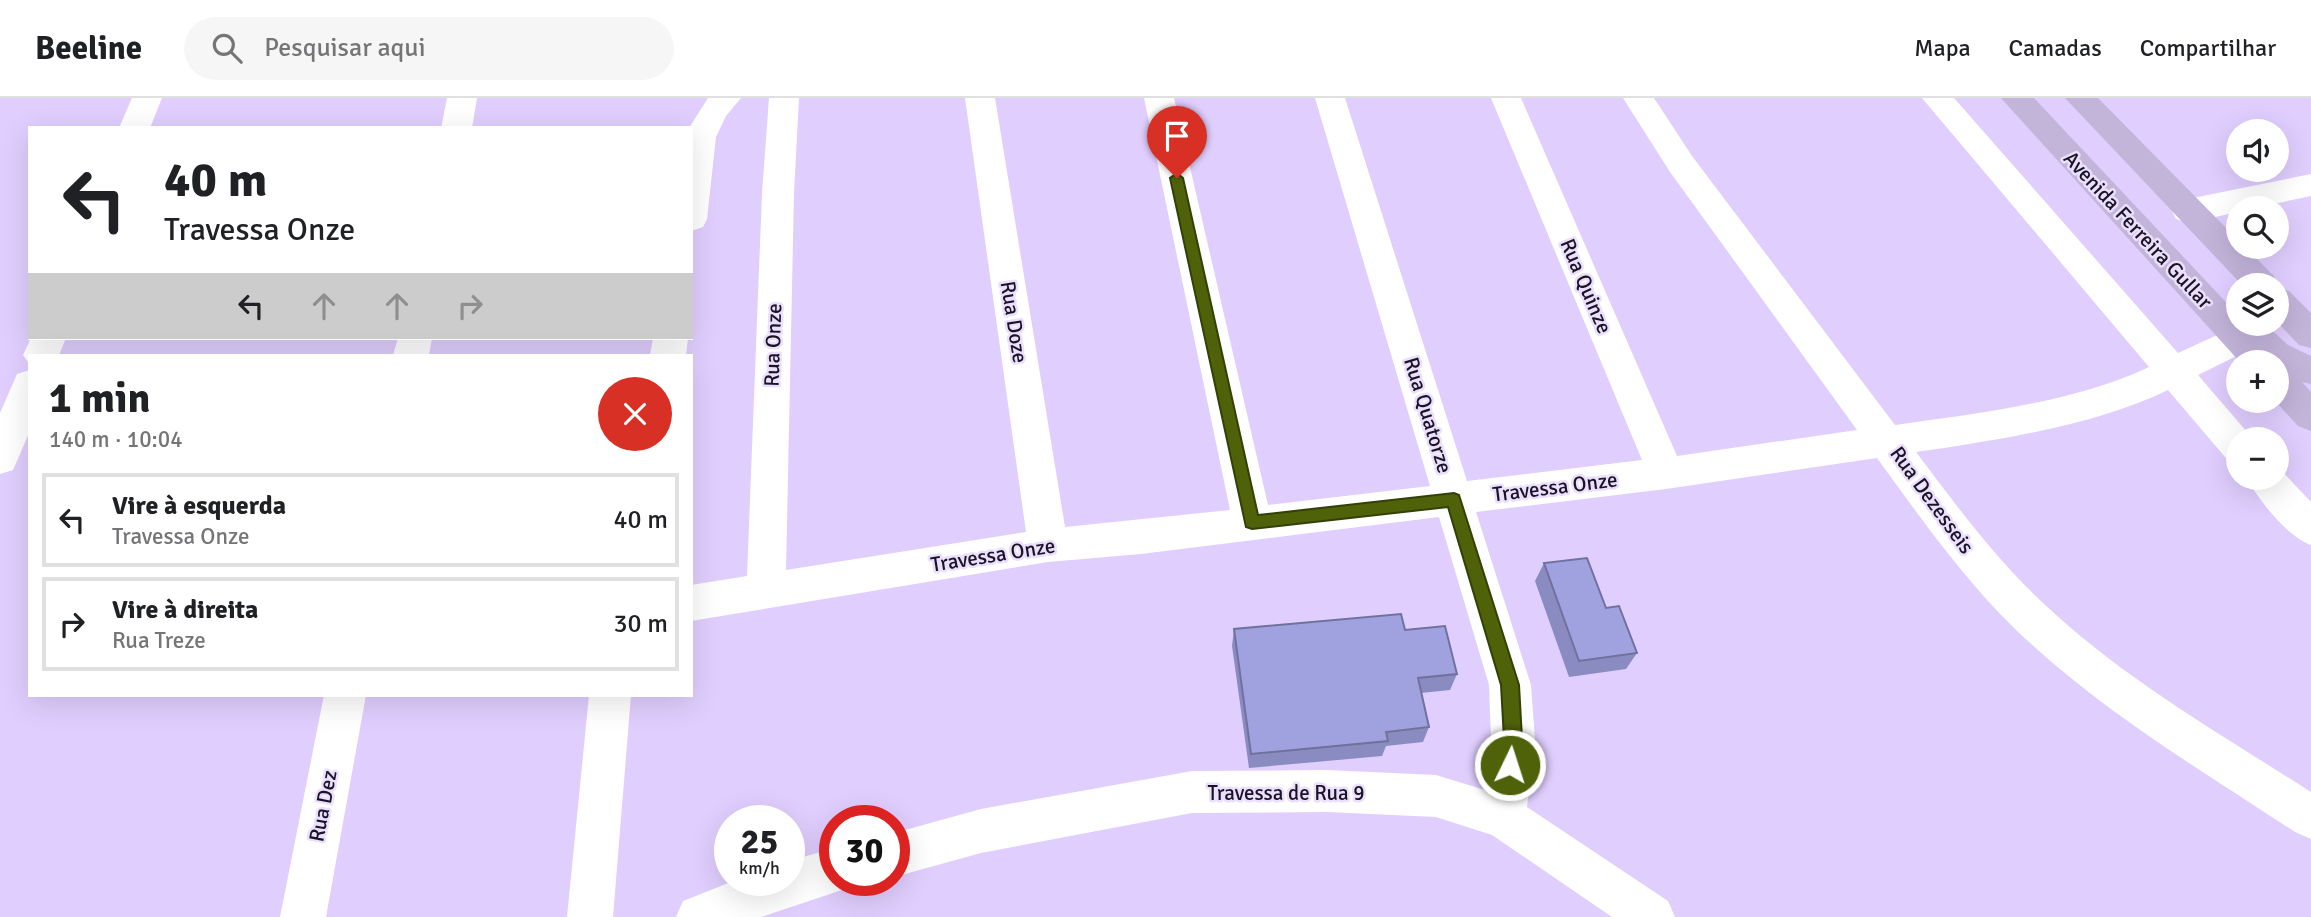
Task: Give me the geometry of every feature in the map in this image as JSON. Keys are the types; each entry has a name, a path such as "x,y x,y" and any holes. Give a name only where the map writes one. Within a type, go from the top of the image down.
{"main road":[{"name":"Avenida Ferreira Gullar","path":"2015,98 2115,206 2171,248 2226,313"},
{"path":"2060,98 2127,168 2188,211"},
{"path":"2080,98 2250,273"},
{"path":"2289,312 2311,335"},
{"name":"Avenida Ferreira Gullar","path":"2245,336 2297,368 2311,370"},
{"path":"2289,392 2311,416"}],"street":[{"path":"135,126 147,98"},
{"path":"456,126 462,98"},
{"path":"693,199 699,139 718,104 726,98"},
{"name":"Rua Onze","path":"766,591 778,193 784,98"},
{"name":"Rua Doze","path":"980,98 1048,545"},
{"path":"1159,98 1252,522"},
{"name":"Rua Quatorze","path":"1331,98 1510,685 1513,739 1504,817"},
{"name":"Rua Quinze","path":"1506,98 1666,474"},
{"name":"Rua Dezesseis","path":"1638,98 1681,164 1969,553 2028,615 2074,656 2139,705 2311,817"},
{"path":"1937,98 2226,432"},
{"path":"2188,211 2311,184"},
{"name":"Travessa Onze","path":"693,603 1048,545 1141,537 1666,474 1980,428 2124,395 2245,336"},
{"path":"0,459 28,389"},
{"path":"2277,490 2311,529"},
{"name":"Rua Dez","path":"303,917 345,697"},
{"path":"590,917 610,697"},
{"name":"Travessa de Rua 9","path":"910,851 981,831 1192,792 1327,791 1436,796 1504,817 1651,917"},
{"path":"699,917 819,875"}],"building":[{"path":"1587,558 1606,608 1619,606 1637,653 1579,661 1544,563"},
{"path":"1401,614 1405,630 1445,626 1457,674 1418,678 1429,727 1386,732 1388,741 1251,754 1234,629"}],"route":[{"path":"1177,178 1252,522 1454,500 1510,685 1513,739 1510,765"}]}
